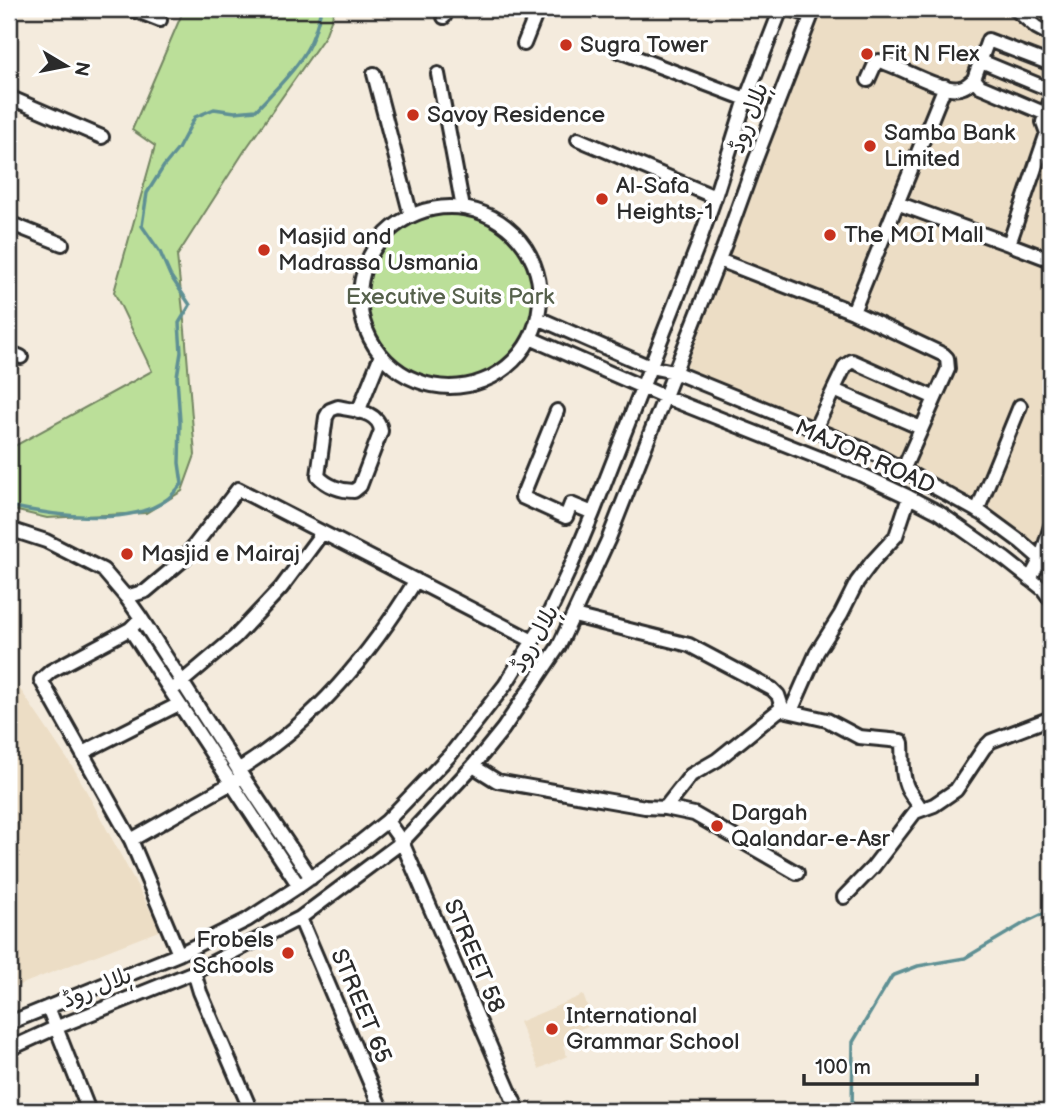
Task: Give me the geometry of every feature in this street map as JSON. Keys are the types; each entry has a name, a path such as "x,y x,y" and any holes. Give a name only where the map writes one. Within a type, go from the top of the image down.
{"street":[{"path":"132,9 160,20"},
{"path":"524,44 538,9"},
{"name":"ہلال روڈ","path":"9,1023 179,954 247,920 311,878 387,821 451,754 505,685 546,620 593,513 715,197 746,99 781,9"},
{"path":"791,9 812,13"},
{"path":"1015,9 1036,27 1051,35"},
{"name":"ہلال روڈ","path":"9,1049 194,972 300,918 402,842 473,766 503,729 559,646 609,538 719,260 812,13"},
{"path":"868,80 876,62 881,61 957,89 968,85 974,79 988,40 1051,64"},
{"path":"619,51 746,99"},
{"path":"981,61 1051,90"},
{"path":"374,74 411,216"},
{"path":"438,74 463,208"},
{"path":"974,79 980,86 1046,114"},
{"path":"853,312 945,86"},
{"path":"9,97 102,137"},
{"path":"1009,244 1047,134 1043,122 1051,99"},
{"path":"578,139 715,197"},
{"path":"897,203 1051,260"},
{"path":"436,208 463,208 482,212 505,225 523,243 535,267 540,292 537,318 530,338 515,359 494,376 470,385 443,387 417,381 398,370 381,355 369,336 362,315 360,292 364,270 375,248 390,230 411,216 436,208"},
{"path":"9,223 62,244"},
{"path":"719,260 853,312 947,358 948,369 902,470"},
{"name":"MAJOR ROAD","path":"537,318 650,367 674,372 873,453 977,511 1051,568"},
{"name":"MAJOR ROAD","path":"530,338 665,397 860,474 909,497 938,512 1005,559 1051,600"},
{"path":"358,412 381,355"},
{"path":"815,429 845,366 852,361 935,398"},
{"path":"834,390 921,428"},
{"path":"977,511 1020,406"},
{"path":"338,407 358,412 375,416 380,422 381,431 360,486 354,491 344,491 323,482 318,476 326,417 330,410 338,407"},
{"path":"557,411 523,497 566,517 571,504 593,513"},
{"path":"126,597 146,591 184,559 238,489 533,641"},
{"path":"787,711 857,582 895,536 909,497"},
{"path":"1030,579 1041,558 1051,526"},
{"path":"9,529 46,541 103,570 126,597 182,682 299,886"},
{"path":"170,690 234,637 272,598 322,533"},
{"path":"131,840 238,777 301,724 353,671 376,642 416,580"},
{"path":"574,616 677,641 698,649 772,688 787,711"},
{"path":"141,618 131,629 51,671 41,680 131,840 179,954"},
{"path":"131,629 179,704 238,777 311,878"},
{"path":"82,753 179,704"},
{"path":"665,808 691,775 717,760 779,710 827,720 859,737 901,741 904,776 921,809"},
{"path":"844,897 873,867 910,817 956,790 991,741 1051,718"},
{"path":"473,766 497,781 694,814 797,873"},
{"name":"STREET 58","path":"387,821 402,842 518,1111"},
{"name":"STREET 65","path":"300,918 382,1111"},
{"path":"194,972 251,1111"},
{"path":"47,1007 89,1111"}],"shaded area":[{"path":"814,9 1051,9 1051,527 1041,555 919,479 674,372"},
{"path":"9,676 76,772 161,930 9,989"},
{"name":"International Grammar School","path":"583,995 594,1023 568,1035 568,1042 563,1046 567,1056 539,1069 519,1022"}],"green space":[{"path":"184,9 335,9 325,36 245,150 177,256 195,455 182,491 146,513 47,518 9,509 9,449 152,371 114,292 155,146 132,130"},
{"name":"Executive Suits Park","path":"450,214 482,221 496,228 508,239 519,251 526,265 533,297 526,329 519,343 508,355 496,366 482,373 450,380 418,373 404,366 392,355 381,343 374,329 367,297 374,265 381,251 392,239 404,228 418,221"}],"waterway":[{"path":"9,506 67,515 132,514 166,500 182,484 177,377 181,352 179,323 190,305 142,226 147,193 178,149 195,117 214,109 235,112 256,110 276,89 309,46 321,9"},
{"path":"852,1111 853,1042 892,976 918,966 965,958 1051,910"}],"place":[{"name":"Sugra Tower","path":"566,45"},
{"name":"Fit N Flex","path":"867,54"},
{"name":"Savoy Residence","path":"413,115"},
{"name":"Samba Bank Limited","path":"870,146"},
{"name":"Al-Safa Heights-1","path":"602,199"},
{"name":"The MOI Mall","path":"830,235"},
{"name":"Masjid and Madrassa Usmania","path":"264,250"},
{"name":"Masjid e Mairaj","path":"127,554"},
{"name":"Dargah Qalandar-e-Asr","path":"717,826"},
{"name":"Frobels Schools","path":"288,953"},
{"name":"International Grammar School","path":"552,1029"}]}
